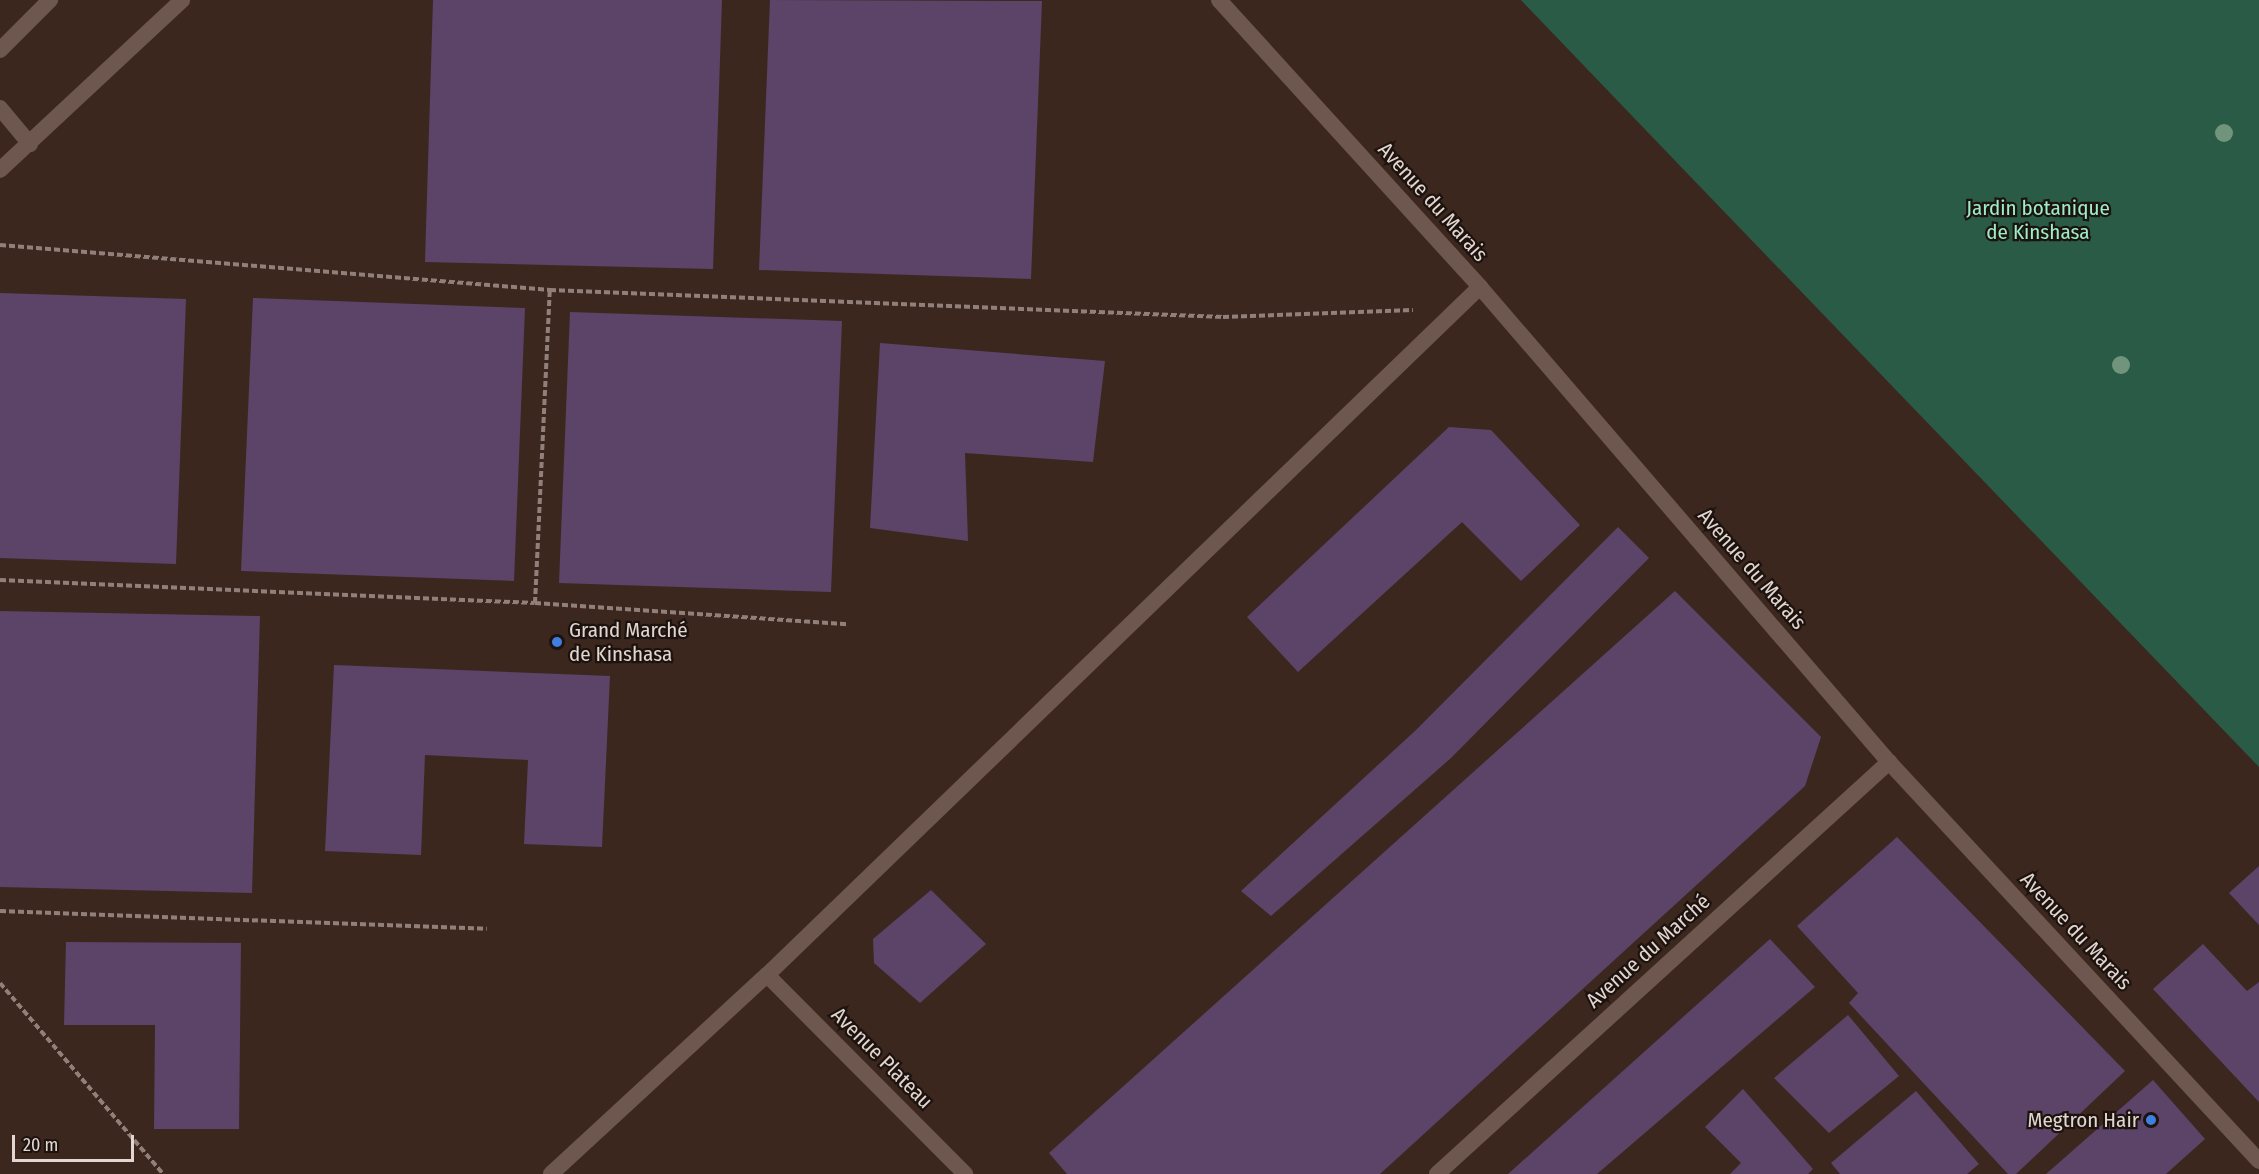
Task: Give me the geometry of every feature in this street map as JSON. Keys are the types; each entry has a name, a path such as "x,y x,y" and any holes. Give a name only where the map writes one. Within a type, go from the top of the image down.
{"street":[{"path":"0,50 50,0"},
{"path":"0,170 182,0"},
{"name":"Avenue du Marais","path":"1219,0 1480,288 1889,762 2259,1161"},
{"path":"0,108 30,144"},
{"path":"551,1174 767,975 1480,288"},
{"name":"Avenue du Marché","path":"1437,1174 1889,762"},
{"name":"Avenue Plateau","path":"767,975 965,1174"}],"path":[{"path":"0,245 550,290 1222,317 1459,309"},
{"path":"535,603 550,290"},
{"path":"0,580 535,603 847,624"},
{"path":"0,911 487,929"},
{"path":"0,983 163,1174"}],"green space":[{"name":"Jardin botanique de Kinshasa","path":"1521,0 2259,0 2259,767 1684,170"}],"building":[{"path":"433,0 722,0 713,269 425,262"},
{"path":"770,0 1042,1 1031,279 759,270"},
{"path":"0,293 186,299 176,564 0,558"},
{"path":"253,298 525,308 514,581 241,571"},
{"path":"570,312 842,321 831,592 559,583"},
{"path":"880,343 1105,361 1093,462 965,453 968,541 870,528"},
{"path":"1449,427 1491,430 1580,525 1521,581 1462,522 1298,672 1247,617"},
{"path":"1618,527 1649,558 1451,758 1271,916 1241,891 1416,730"},
{"path":"1675,591 1821,737 1805,786 1380,1174 1067,1174 1049,1153"},
{"path":"0,611 260,616 252,893 0,887"},
{"path":"334,665 610,676 602,847 524,844 528,760 425,755 421,855 325,851"},
{"path":"1897,837 2125,1071 2016,1174 2008,1174 1849,1003 1858,993 1797,926"},
{"path":"2259,866 2259,925 2229,893"},
{"path":"931,890 986,944 920,1003 874,963 873,939"},
{"path":"1770,939 1815,987 1597,1174 1508,1174"},
{"path":"66,942 241,943 239,1129 154,1129 155,1025 64,1025"},
{"path":"2203,944 2247,991 2259,982 2259,1102 2153,989"},
{"path":"1848,1015 1899,1076 1829,1133 1774,1078"},
{"path":"2153,1080 2205,1139 2166,1174 2046,1174"},
{"path":"1743,1089 1813,1169 1808,1174 1730,1174 1741,1163 1705,1127"},
{"path":"1916,1091 1979,1164 1967,1174 1840,1174 1831,1163"}],"place":[{"name":"Grand Marché de Kinshasa","path":"557,642"},
{"name":"Megtron Hair","path":"2151,1120"}]}
